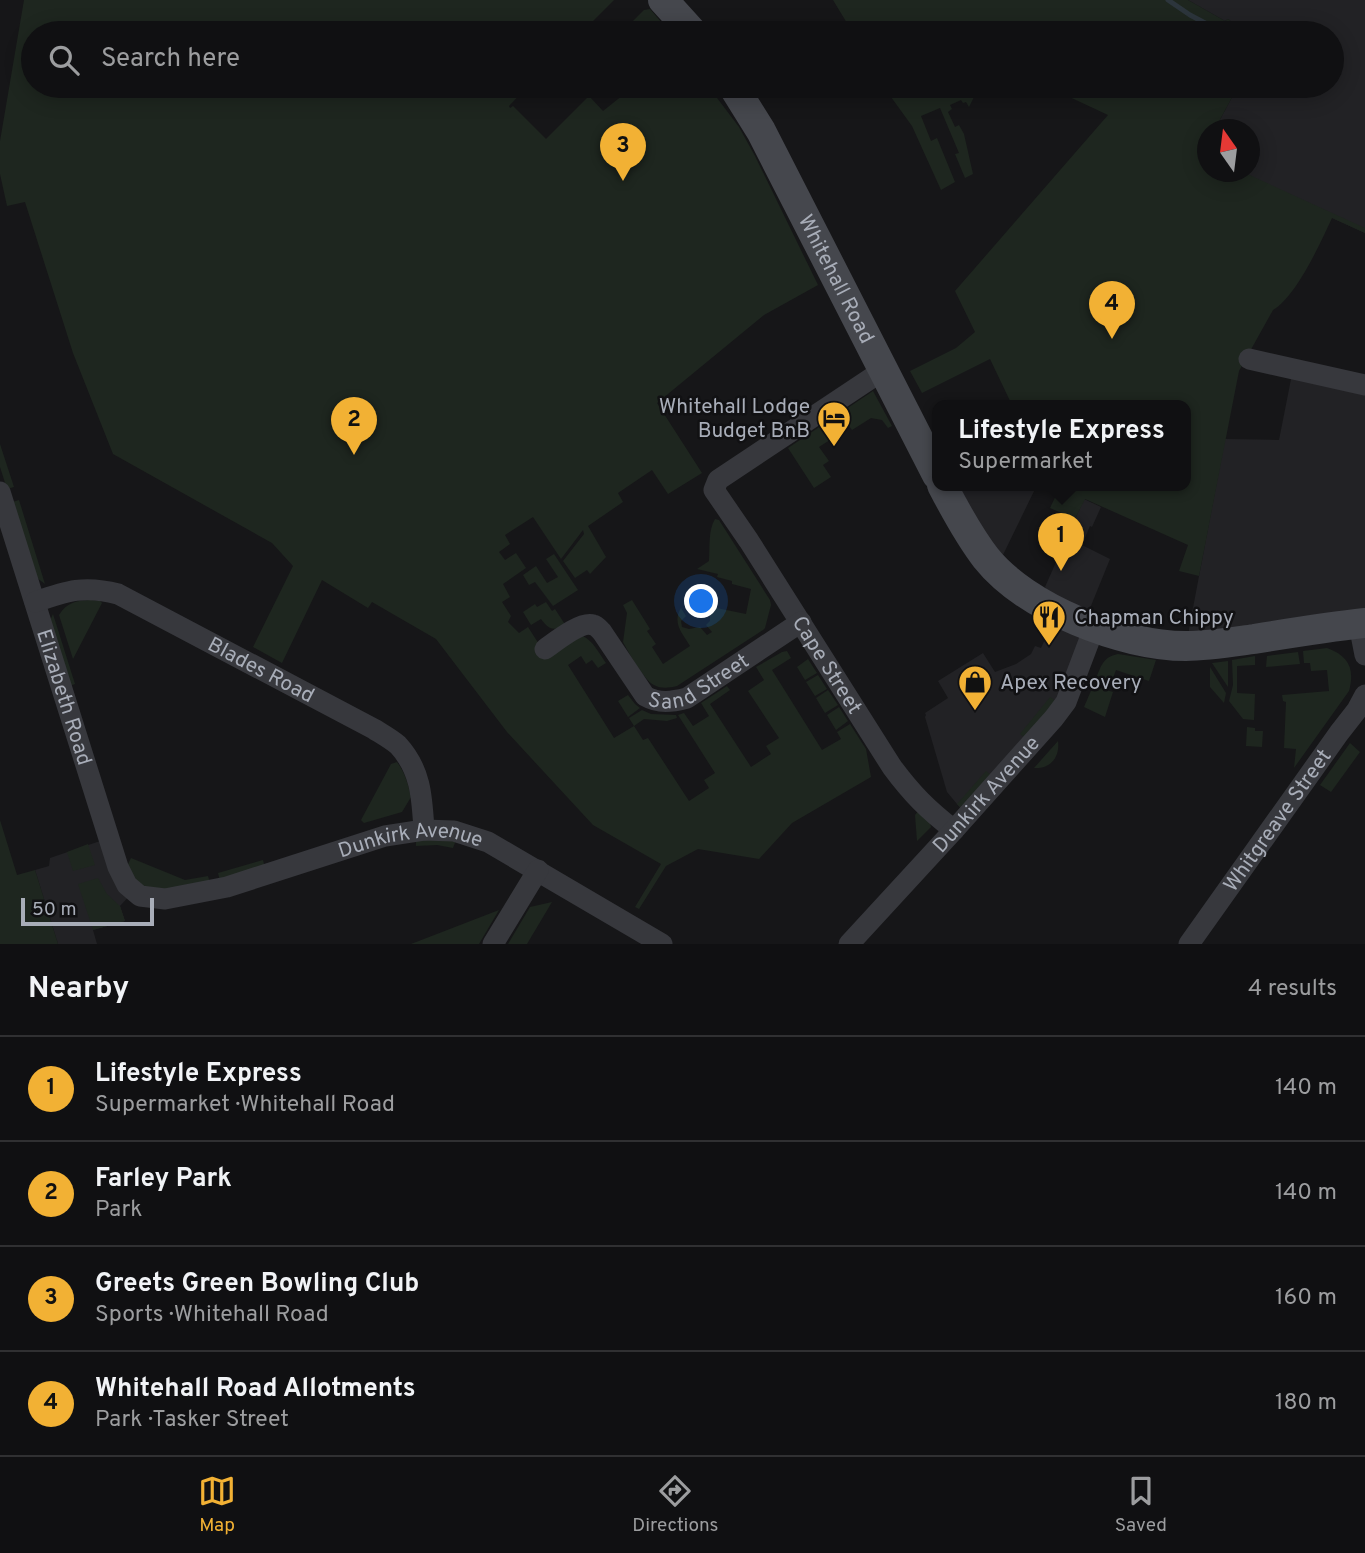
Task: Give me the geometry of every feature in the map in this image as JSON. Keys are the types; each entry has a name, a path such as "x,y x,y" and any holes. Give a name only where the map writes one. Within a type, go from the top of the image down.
{"main road":[{"path":"663,0 682,21"},
{"name":"Whitehall Road","path":"740,98 761,131 932,466"},
{"path":"945,491 964,525 987,559 999,571 1024,592 1066,616 1094,628 1144,642 1186,646 1362,623"}],"street":[{"path":"1249,359 1365,385"},
{"name":"Cape Street","path":"882,371 718,480 714,490 892,767 910,791 954,830"},
{"name":"Elizabeth Road","path":"0,492 116,863 127,884 140,896"},
{"name":"Blades Road","path":"35,602 65,592 85,589 118,594 374,729 396,743 411,763 420,784 424,830"},
{"name":"Sand Street","path":"545,649 579,626 595,625 645,696 653,701 664,702 687,698 801,622"},
{"path":"1362,623 1365,656"},
{"name":"Dunkirk Avenue","path":"849,944 1054,718 1066,702 1094,628"},
{"name":"Whitgreave Street","path":"1189,944 1357,710 1365,695"},
{"name":"Dunkirk Avenue","path":"140,896 165,899 227,887 385,836 424,830 454,831 488,842 662,944"},
{"path":"493,944 538,870"}],"shaded area":[{"path":"24,0 614,0 593,21 21,21 21,98 517,98 510,108 513,106 546,139 587,98 591,98 603,111 619,98 717,98 739,127 755,156 818,285 764,315 657,403 702,473 668,494 652,470 618,493 623,502 588,526 606,557 590,574 587,570 575,578 563,561 584,534 583,530 561,559 533,517 505,535 510,544 499,552 505,560 516,553 526,568 503,584 510,597 502,602 511,616 508,622 519,633 528,627 546,655 583,636 593,644 606,663 598,668 592,660 586,664 581,656 568,665 614,738 634,726 643,740 648,738 689,801 709,788 704,780 715,773 678,715 684,713 693,726 709,716 701,703 727,686 730,690 710,704 751,767 771,754 766,746 779,738 748,691 764,680 756,667 787,651 791,658 772,670 822,750 841,739 837,732 850,724 866,749 871,777 792,823 759,859 698,849 666,866 639,909 635,907 661,864 593,825 507,732 436,639 372,602 368,608 322,580 282,663 253,647 293,566 272,543 113,454 73,353 25,202 7,206 0,174 0,141"},
{"path":"833,0 1188,0 1225,21 846,21"},
{"path":"1188,0 1365,0 1365,233 1254,182 1260,182 1260,119 1220,119 1232,98 1344,98 1344,21 1225,21"},
{"path":"650,9 660,21 633,21 644,10"},
{"path":"892,98 974,98 969,107 961,100 950,105 952,109 948,112 955,127 959,125 964,134 973,174 965,178 955,154 959,153 940,108 921,116 931,141 937,138 955,182 941,190 912,126"},
{"path":"1072,98 1232,98 1220,119 1197,119 1197,182 1260,182 1260,180 1365,228 1365,233 1332,218 1299,282 1273,310 1239,371 1199,576 1179,571 1188,545 1085,499 1075,519 1050,508 1058,491 1191,491 1191,400 1010,400 990,359 922,393 910,371 956,348 975,332 955,291 1108,115"},
{"path":"1293,369 1365,385 1365,623 1189,646 1189,629 1225,439 1279,440"},
{"path":"873,391 892,426 888,428 882,420 871,418 852,430 846,422 833,430 836,436 819,447 829,461 823,465 831,477 814,488 788,448"},
{"path":"0,444 14,487 7,489 0,467"},
{"path":"947,491 1034,491 1002,557"},
{"path":"1084,499 1101,507 1082,545 1110,559 1084,623 1066,702 967,816 947,792 925,713 948,698 938,681 983,653 995,672 1016,664 1031,654 1035,646 1041,648 1058,611 1045,587"},
{"path":"19,500 45,584 33,575 12,502"},
{"path":"715,519 719,520 770,600 765,628 677,686 657,686 641,672 623,642 627,613 623,605 632,600 650,629 647,631 656,644 652,647 663,664 690,646 678,623 681,608 686,616 681,621 682,627 700,627 707,635 712,632 706,625 710,616 704,613 691,614 685,605 697,604 746,614 751,589 732,584 732,581 717,577 718,574 697,569 709,561 710,534"},
{"path":"554,554 578,590 553,606 535,582 529,585 523,575 536,566 547,583 558,577 546,559"},
{"path":"91,600 102,603 73,659 59,615 72,603"},
{"path":"546,602 552,611 555,609 566,626 552,628 541,619 531,625 523,612 535,604 537,607"},
{"path":"53,614 75,684 69,686 49,623"},
{"path":"1327,648 1341,655 1349,664 1349,691 1294,768 1296,749 1284,748 1286,702 1283,701 1282,695 1329,691 1327,670 1311,671 1310,663 1304,663 1303,651"},
{"path":"1298,652 1300,664 1266,667 1267,656"},
{"path":"1118,654 1156,660 1149,681 1116,670 1110,686 1095,681 1105,660"},
{"path":"1255,656 1255,665 1237,666 1237,693 1255,694 1254,720 1243,719 1229,701 1233,685 1232,660"},
{"path":"808,659 817,673 805,680 797,667"},
{"path":"1228,661 1228,687 1212,663"},
{"path":"1210,667 1226,693 1224,703 1210,687"},
{"path":"818,675 827,689 815,696 806,682"},
{"path":"1093,686 1113,692 1105,717 1084,707"},
{"path":"828,690 838,705 825,713 816,698"},
{"path":"628,695 640,708 628,717 618,701"},
{"path":"1050,697 1058,702 1026,739 1020,734"},
{"path":"839,707 848,721 836,730 827,715"},
{"path":"642,710 651,714 676,715 677,718 667,721 644,719 634,726 629,718"},
{"path":"1247,727 1263,731 1262,747 1246,746"},
{"path":"1058,741 1053,761 1034,768"},
{"path":"1350,743 1360,752 1331,792 1320,785"},
{"path":"397,762 406,778 411,797 402,812 364,823 361,820 391,764"},
{"path":"986,771 991,775 960,807 957,804"},
{"path":"919,810 929,820 931,827 917,841 915,815"},
{"path":"0,820 17,875 35,870 58,944 0,944"},
{"path":"109,838 134,891 120,906 125,921 93,930 97,944 58,944 35,870 49,866 50,858"},
{"path":"416,839 456,840 453,848 437,845 416,846"},
{"path":"88,844 95,865 73,871 67,852"},
{"path":"131,858 185,880 208,876 210,883 158,892 137,884 126,868"},
{"path":"263,860 265,868 220,881 218,873"},
{"path":"98,878 107,894 120,906 125,921 93,930 78,884"},
{"path":"552,902 527,944 508,944 530,907"},
{"path":"499,910 479,944 411,944"}],"waterway":[{"path":"1168,0 1201,21"}],"place":[{"name":"Greets Green Bowling Club","path":"623,181"},
{"name":"Whitehall Road Allotments","path":"1112,339"},
{"name":"Whitehall Lodge Budget BnB","path":"834,448"},
{"name":"Farley Park","path":"354,455"},
{"name":"Lifestyle Express","path":"1061,571"},
{"name":"Chapman Chippy","path":"1049,647"},
{"name":"Apex Recovery","path":"975,712"}]}
